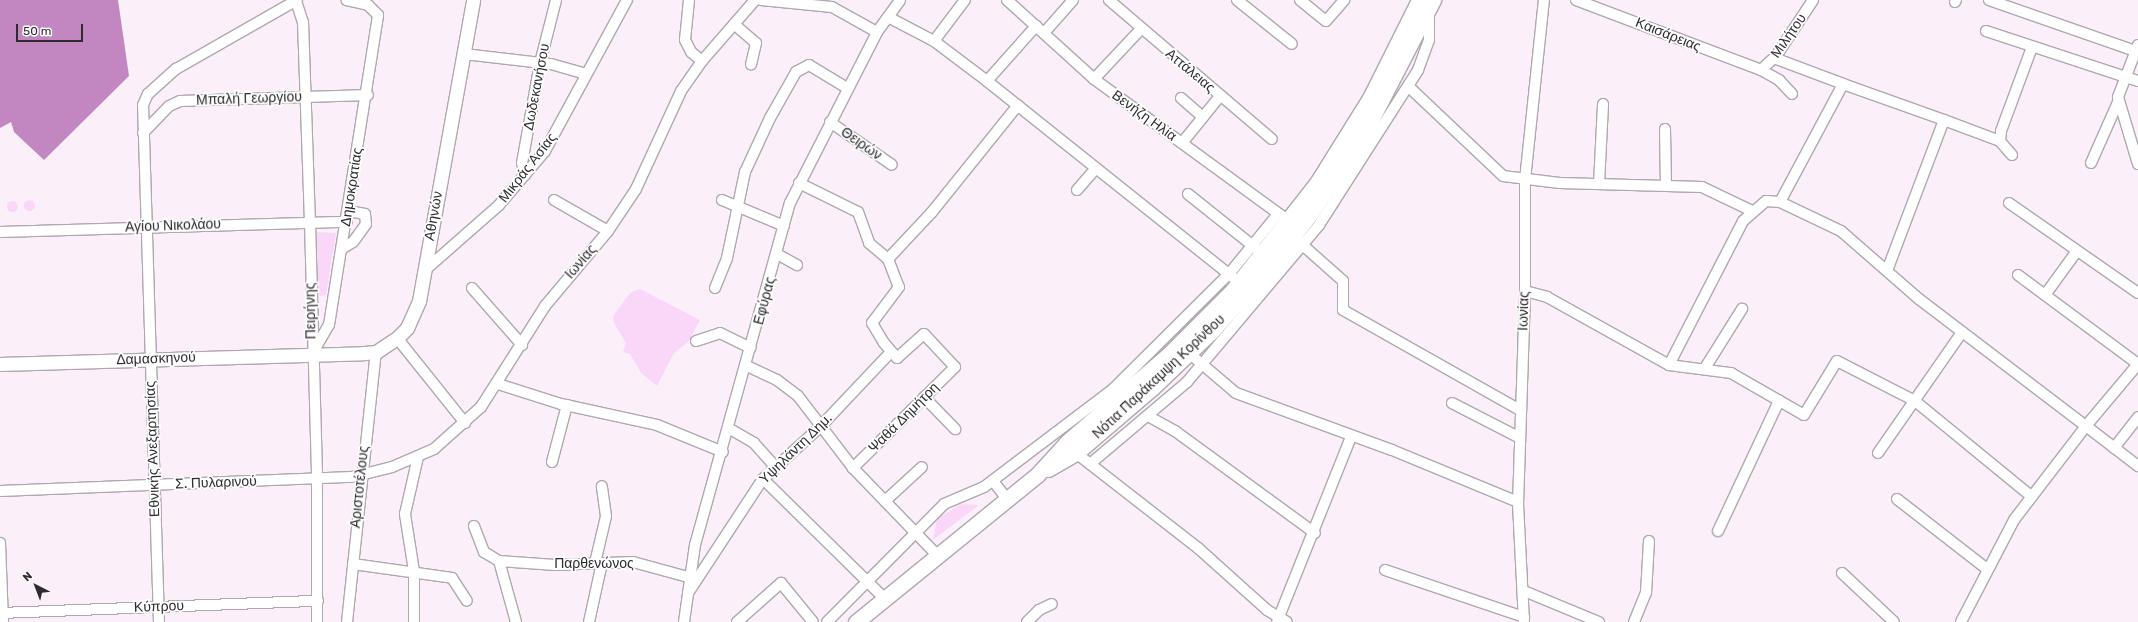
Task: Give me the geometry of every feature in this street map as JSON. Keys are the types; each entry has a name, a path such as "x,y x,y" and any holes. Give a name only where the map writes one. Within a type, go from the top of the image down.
{"highway":[{"name":"Νότια Παράκαμψη Κορίνθου","path":"856,622 1037,475 1067,442 1116,395 1183,341 1298,241 1375,127 1427,3"},
{"name":"Νότια Παράκαμψη Κορίνθου","path":"1037,475 1076,453 1196,346 1245,286 1258,250 1284,217 1370,98 1427,3"}],"main road":[{"name":"Αθηνών","path":"376,352 397,338 412,319 424,271 473,0"},
{"path":"312,354 376,352"},
{"name":"Δαμασκηνού","path":"0,364 312,354"}],"street":[{"name":"Δημοκρατίας","path":"312,354 329,325 368,95 378,15 368,5 347,0"},
{"name":"Δωδεκανήσου","path":"525,175 522,163 540,63 556,0"},
{"name":"Μικράς Ασίας","path":"424,271 458,245 525,175 568,114 586,74 627,0"},
{"path":"688,0 685,40 691,52 702,61"},
{"name":"Ιωνίας","path":"361,476 418,457 444,442 465,424 498,384 550,300 608,231 636,189 682,91 702,61 755,0"},
{"path":"761,0 832,7 877,32"},
{"name":"Εφύρας","path":"684,622 688,577 724,452 784,226 799,183 847,88 877,32 900,0"},
{"path":"934,41 965,0"},
{"name":"Βενήζη Ηλία","path":"1007,0 1094,79 1284,217"},
{"path":"1044,33 1073,0"},
{"name":"Αττάλειας","path":"1109,0 1140,30 1272,139"},
{"path":"1237,0 1248,3 1292,44"},
{"path":"1300,0 1326,21 1344,0"},
{"name":"Ιωνίας","path":"1524,620 1524,591 1518,502 1525,290 1525,180 1544,0"},
{"name":"Καισάρειας","path":"1576,0 1760,70 1779,80 1792,94"},
{"name":"Μιλήτου","path":"1760,70 1774,58 1813,0"},
{"path":"1989,0 2137,49 2125,77 2118,102 2091,163"},
{"name":"Πειρήνης","path":"297,1 303,22 310,223 312,354 318,480 317,622"},
{"name":"Εθνικής Ανεξαρτησίας","path":"159,622 143,105 160,82 176,69 297,1"},
{"path":"1375,127 1409,87 1426,54 1427,3"},
{"path":"888,17 934,41 987,80 1245,286"},
{"path":"734,24 756,43 751,64"},
{"path":"987,80 1036,26"},
{"path":"1094,79 1140,30"},
{"path":"1986,31 2138,81"},
{"path":"2000,142 2032,47"},
{"path":"464,54 540,63 586,74"},
{"path":"1774,58 2000,142 2012,155"},
{"path":"715,288 727,258 737,206 752,155 796,72 809,64 847,88"},
{"path":"1780,202 1843,84"},
{"path":"1409,87 1503,176 1525,180 1712,189 1752,211"},
{"name":"Μπαλή Γεωργίου","path":"143,133 169,106 180,101 368,95"},
{"path":"1182,143 1220,96"},
{"path":"1181,98 1204,117"},
{"path":"2118,102 2138,164"},
{"path":"1599,184 1603,104"},
{"path":"888,258 932,212 1018,105"},
{"path":"1887,271 1944,120"},
{"name":"Θειρών","path":"830,122 892,166"},
{"path":"1665,129 1666,186"},
{"path":"1077,190 1096,168"},
{"path":"799,183 858,212 869,243 888,258 899,286 872,323 891,352"},
{"path":"1188,194 1258,250"},
{"path":"554,200 608,231"},
{"path":"722,200 784,226"},
{"path":"1669,365 1729,246 1752,211 1766,201 1780,202 1841,231 1887,271 1962,332 2138,466"},
{"path":"2009,203 2138,293"},
{"path":"343,248 353,242 366,224 365,214 348,211"},
{"name":"Αγίου Νικολάου","path":"0,232 146,226 347,222"},
{"path":"1298,241 1343,281 1343,310 1520,410"},
{"path":"2046,295 2077,251"},
{"path":"777,254 797,264"},
{"path":"1961,622 1987,569 2031,496 2086,426 2138,364 2018,275"},
{"path":"827,622 866,580 916,533 944,504 993,481 1116,395 1172,334 1245,286"},
{"path":"1090,464 1148,416 1199,362 1245,286"},
{"path":"472,288 522,345"},
{"path":"1525,290 1547,297 1669,365 1689,370 1705,368 1731,373 1804,415 1837,361 1915,401 2031,496"},
{"path":"1705,368 1742,309"},
{"path":"1878,453 1962,332"},
{"path":"696,341 720,333 751,348"},
{"name":"Ψαθά Δημήτρη","path":"853,468 955,367 924,334 897,358 891,352"},
{"path":"397,338 465,424"},
{"name":"Αριστοτέλους","path":"347,622 361,476 376,352"},
{"name":"Υψηλάντη Δημ.","path":"687,595 763,479 775,466 820,427 891,352"},
{"path":"1199,362 1236,393 1351,438 1392,450 1518,502"},
{"path":"747,366 788,386 853,468 938,556"},
{"path":"498,384 567,405 657,425 724,452"},
{"path":"924,397 955,428"},
{"path":"1718,531 1779,401"},
{"path":"1452,403 1520,438"},
{"path":"552,462 567,405"},
{"path":"1148,416 1175,431 1315,533"},
{"path":"2114,448 2138,418"},
{"path":"730,429 754,443 775,466"},
{"path":"1076,453 1165,520 1281,621 1351,438"},
{"path":"414,622 414,571 404,514 418,457"},
{"path":"885,501 922,467"},
{"name":"Σ. Πυλαρινού","path":"0,491 154,484 318,480 361,476"},
{"path":"763,479 885,599"},
{"path":"993,481 1007,499"},
{"path":"589,622 606,516 602,486"},
{"path":"1897,499 1987,569"},
{"path":"474,526 484,552 499,561 516,622"},
{"path":"1634,622 1646,593 1649,541"},
{"path":"0,542 2,616"},
{"name":"Παρθενώνος","path":"499,561 598,563 633,562 688,577"},
{"path":"353,564 414,571 452,578 467,600"},
{"path":"1385,570 1524,620"},
{"path":"1842,573 1894,622"},
{"path":"737,622 781,583 813,622"},
{"path":"1524,591 1599,622"},
{"name":"Κύπρου","path":"2,616 158,607 318,601"},
{"path":"1027,622 1038,610 1052,604"}],"shaded area":[{"path":"0,0 118,0 129,76 44,160 14,132 11,122 0,128"},
{"path":"29,199 33,201 35,205 33,209 29,211 25,209 23,205 25,201"},
{"path":"12,200 16,202 18,206 16,210 12,212 8,210 6,206 8,202"},
{"path":"317,232 336,233 326,295 322,296 317,295"},
{"path":"640,289 700,320 689,341 674,353 657,386 641,373 630,354 623,352 626,343 614,323 613,316 630,293"},
{"path":"961,504 979,505 933,540 937,519"}]}
